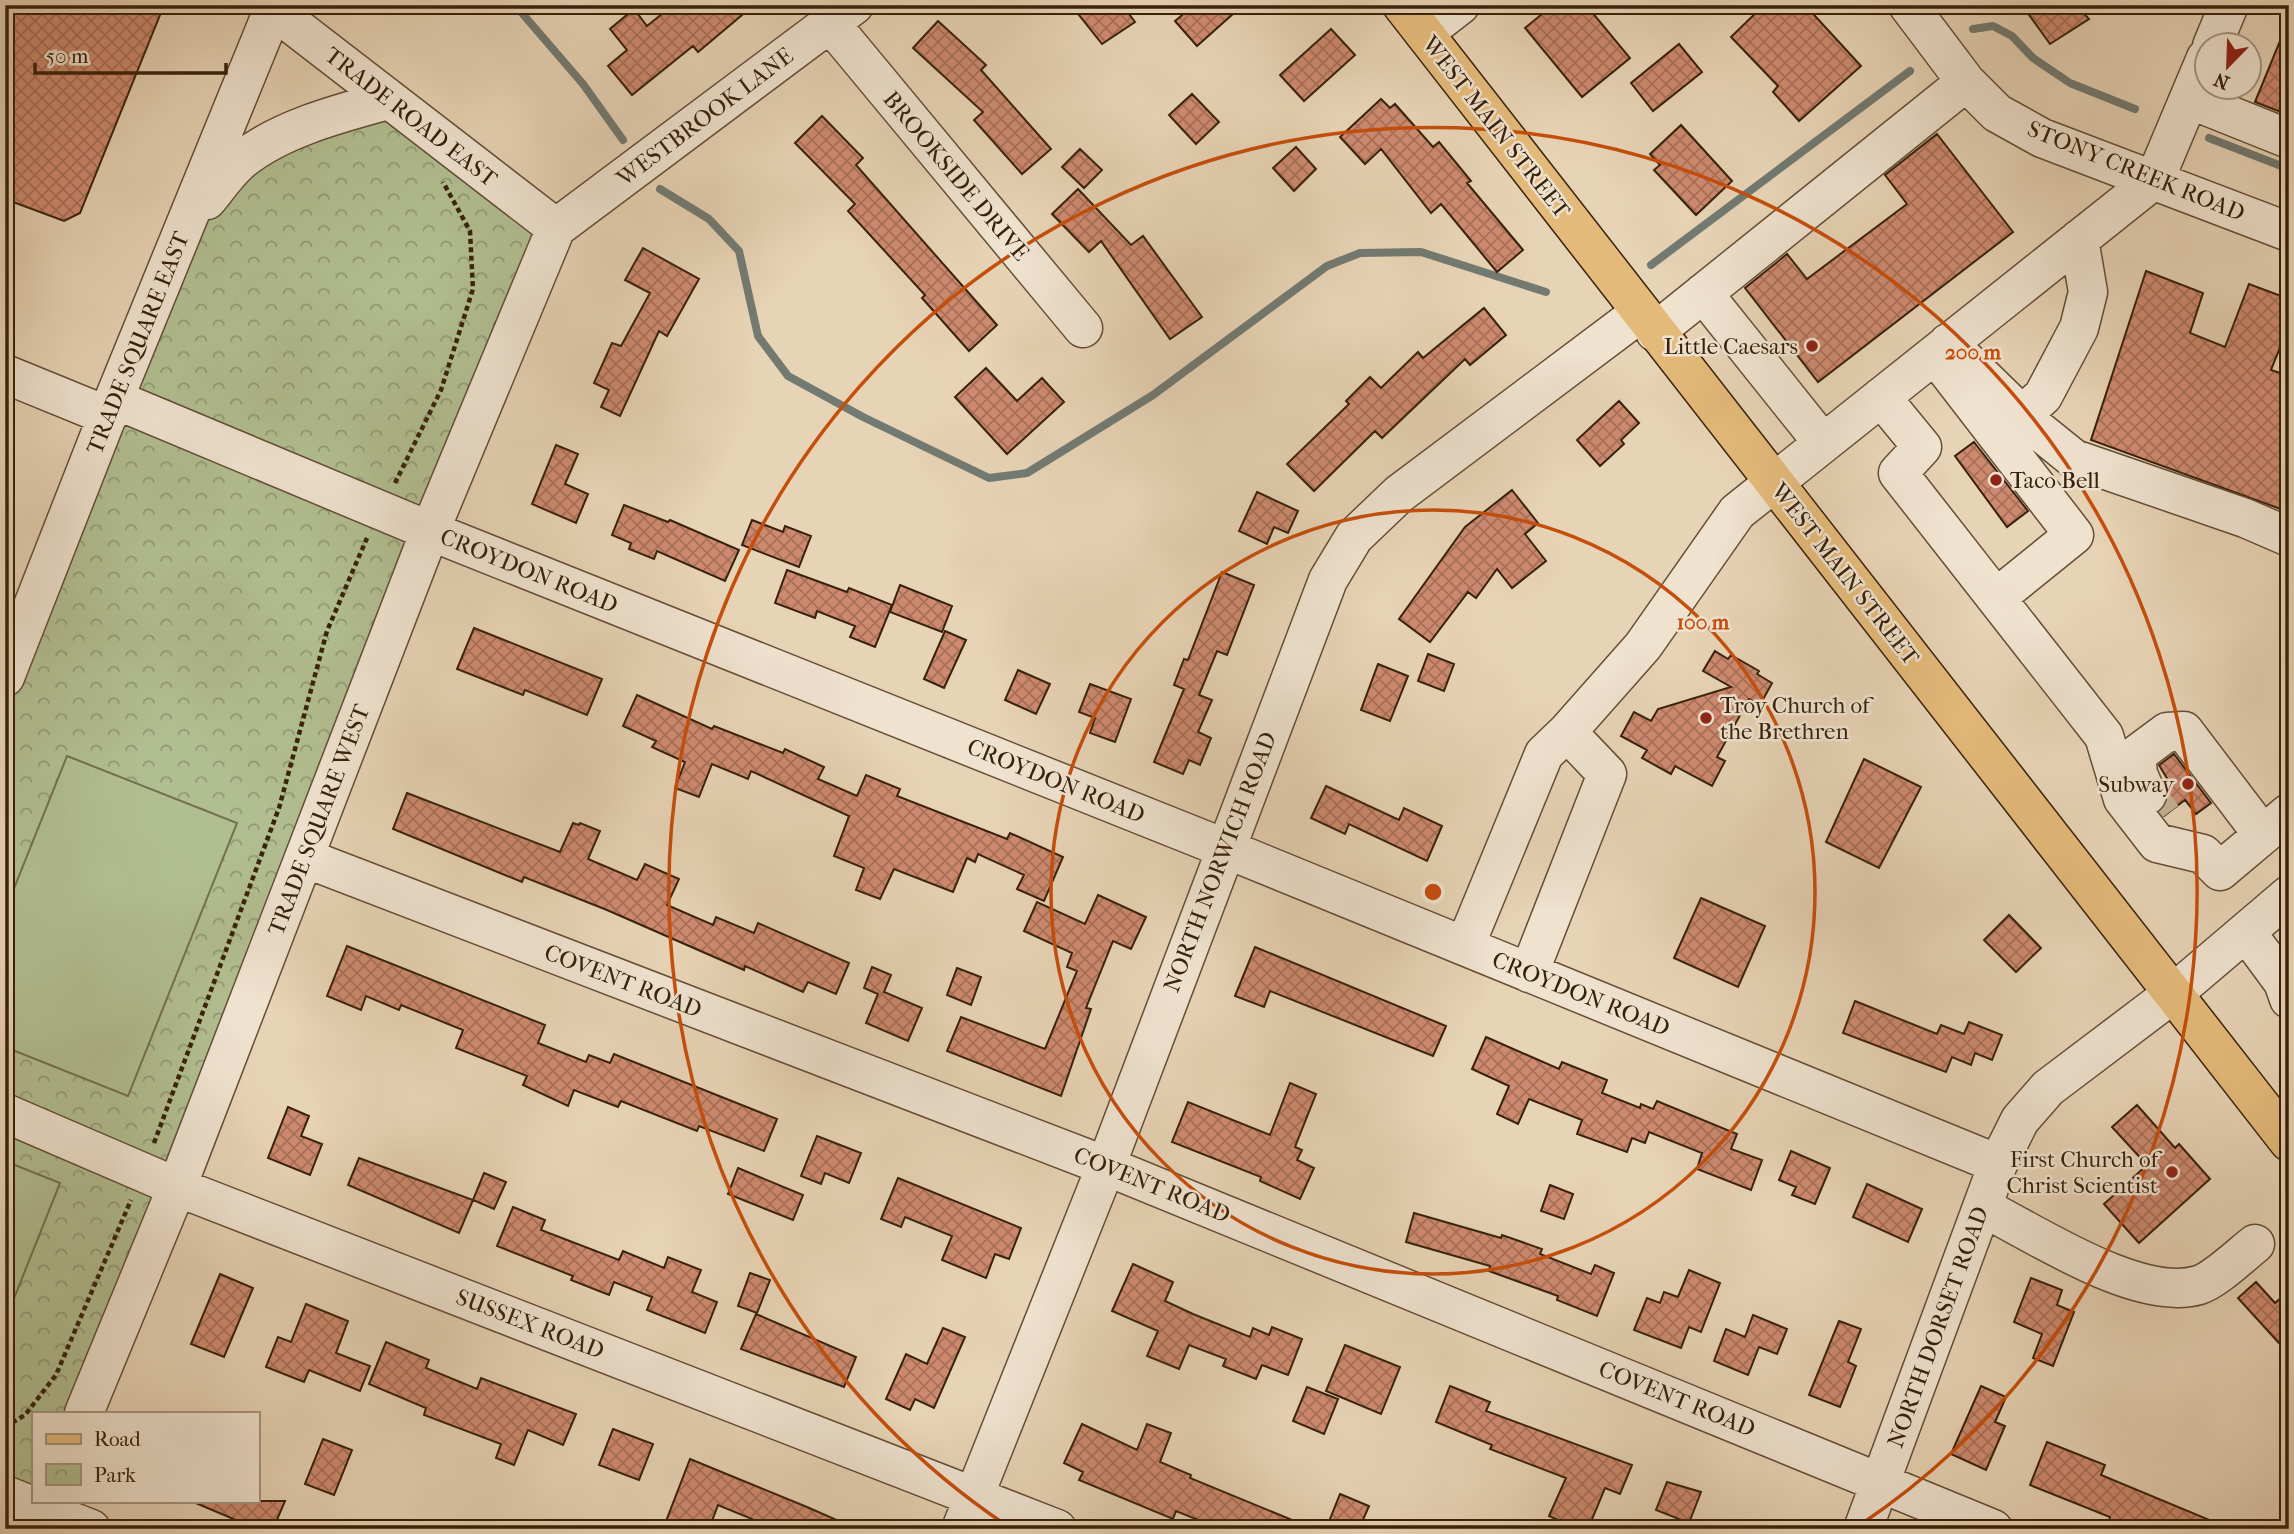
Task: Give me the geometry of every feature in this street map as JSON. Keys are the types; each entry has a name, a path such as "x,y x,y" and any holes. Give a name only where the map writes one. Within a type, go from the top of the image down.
{"main road":[{"name":"WEST MAIN STREET","path":"1413,19 1773,483 2175,992 2289,1142"}],"street":[{"path":"1413,19 1460,5"},
{"name":"STONY CREEK ROAD","path":"1908,5 1966,82 1997,113 2042,138 2289,232"},
{"path":"2218,32 2229,5"},
{"name":"TRADE ROAD EAST","path":"270,8 556,228"},
{"name":"TRADE SQUARE EAST","path":"5,677 270,8"},
{"name":"WESTBROOK LANE","path":"556,228 842,14"},
{"name":"BROOKSIDE DRIVE","path":"842,14 1083,328"},
{"name":"NORTH NORWICH ROAD","path":"968,1512 1106,1166 1224,848 1328,580 1354,537 1399,494 1648,322 1703,293 1966,82"},
{"path":"1465,946 1544,754 1643,646 1737,512 2155,179 2192,92"},
{"path":"2189,99 2289,139"},
{"path":"187,222 243,159 295,130 337,114 388,100"},
{"name":"TRADE SQUARE WEST","path":"84,1412 160,1180 305,858 430,531 556,228"},
{"path":"2022,415 2043,396 2079,328 2088,292 2079,239"},
{"path":"1703,293 1823,443"},
{"path":"1941,349 2074,459 2245,518 2289,537"},
{"path":"1941,349 2074,534 1996,598"},
{"name":"CROYDON ROAD","path":"5,374 111,408 382,511 1224,848 1998,1164"},
{"path":"1881,397 1922,447 1898,473 2104,736 2123,799 2157,843 2197,853"},
{"path":"2184,731 2276,824 2220,871 2197,853 2155,806 2138,774 2136,755 2167,732 2184,731"},
{"path":"1529,973 1607,774 1567,732"},
{"name":"COVENT ROAD","path":"305,858 1106,1166 1993,1529"},
{"name":"NORTH DORSET ROAD","path":"1863,1529 1998,1164 2020,1120 2048,1088 2175,992 2289,895"},
{"path":"2246,932 2283,982 2289,999"},
{"name":"SUSSEX ROAD","path":"5,1114 968,1512 1056,1529"},
{"path":"1982,1207 2123,1279 2169,1289 2201,1285 2255,1244"},
{"path":"5,1495 43,1514 91,1529"}],"path":[{"path":"5,1427 25,1415 56,1375 160,1180 279,808 327,631 358,554 441,390 473,289 470,230 445,184 435,175"}],"green space":[{"path":"388,100 556,228 84,1412 32,1412 32,1501 5,1495 5,677 187,222 243,159"},
{"path":"67,756 237,823 128,1096 5,1047 5,911"},
{"path":"5,1161 60,1183 5,1321"}],"building":[{"path":"5,5 164,5 80,213 64,221 5,199"},
{"path":"673,5 754,5 698,52 693,46 632,95 608,66 627,50 610,29 634,9 647,26"},
{"path":"1071,5 1122,5 1135,22 1102,44"},
{"path":"1194,5 1243,5 1197,46 1175,21"},
{"path":"1553,5 1586,5 1630,58 1582,97 1525,28"},
{"path":"1764,5 1805,5 1861,66 1799,121 1773,92 1778,86 1731,37"},
{"path":"2022,5 2076,5 2089,19 2050,44"},
{"path":"2289,19 2289,115 2255,102 2262,102 2262,85"},
{"path":"938,21 986,65 981,70 1051,149 1022,174 974,120 983,112 913,48"},
{"path":"1331,29 1355,55 1304,101 1280,75"},
{"path":"1679,44 1702,72 1653,111 1631,83"},
{"path":"1192,94 1219,122 1196,144 1169,115"},
{"path":"1381,99 1390,108 1395,104 1433,147 1439,142 1471,181 1467,183 1523,250 1497,272 1441,204 1431,213 1381,149 1365,164 1340,137"},
{"path":"822,116 863,158 856,165 997,325 969,351 922,298 925,295 848,211 855,204 795,143"},
{"path":"1681,125 1732,181 1696,215 1654,170 1660,165 1650,154"},
{"path":"1937,134 2013,232 1818,382 1745,288 1787,254 1807,279 1907,204 1885,175"},
{"path":"1296,147 1316,169 1294,191 1273,168"},
{"path":"1080,149 1102,170 1084,188 1062,167"},
{"path":"1078,189 1131,245 1143,236 1202,317 1170,339 1101,241 1089,252 1052,214"},
{"path":"643,248 699,279 667,336 659,331 620,416 601,407 609,390 594,383 612,343 621,346 650,293 625,280"},
{"path":"2146,271 2203,293 2190,333 2225,347 2249,284 2289,299 2289,325 2271,370 2289,376 2289,512 2091,440"},
{"path":"1484,308 1506,335 1470,365 1465,359 1382,438 1375,431 1314,491 1287,464 1349,404 1346,401 1370,377 1381,388 1418,352 1423,358"},
{"path":"986,368 1017,401 1042,378 1064,402 1007,454 955,397"},
{"path":"1619,401 1639,423 1621,440 1624,444 1600,466 1577,440"},
{"name":"Taco Bell","path":"1974,442 2028,511 2007,527 1955,456"},
{"path":"556,445 578,454 565,484 588,494 576,523 532,504"},
{"path":"1512,490 1538,523 1525,534 1546,561 1512,588 1497,569 1476,598 1468,592 1430,642 1399,619 1465,527"},
{"path":"1257,492 1298,511 1288,533 1274,527 1267,544 1239,531"},
{"path":"624,505 668,522 670,520 739,550 725,581 657,551 654,559 629,549 631,543 612,535"},
{"path":"752,520 783,532 785,526 811,536 799,567 742,545"},
{"path":"787,570 847,592 849,588 892,605 875,647 850,637 855,626 817,611 815,618 775,603"},
{"path":"1222,572 1254,585 1227,655 1217,651 1199,695 1212,700 1198,732 1211,738 1200,765 1189,760 1183,774 1154,762 1184,689 1174,685 1184,659 1188,660"},
{"path":"900,585 952,606 942,632 890,612"},
{"path":"474,628 602,679 587,715 525,690 523,695 457,669"},
{"path":"945,631 966,640 944,688 924,679"},
{"name":"Troy Church of the Brethren","path":"1715,651 1728,659 1731,655 1759,671 1757,674 1772,683 1760,705 1749,699 1717,757 1725,761 1712,786 1675,766 1671,774 1642,758 1647,750 1621,736 1634,712 1651,721 1658,709 1731,687 1703,671"},
{"path":"1428,654 1454,664 1444,691 1418,681"},
{"path":"1378,664 1408,676 1390,721 1361,710"},
{"path":"1018,670 1050,684 1036,714 1005,700"},
{"path":"1090,684 1131,699 1115,742 1090,733 1095,718 1079,712"},
{"path":"637,695 712,729 714,726 783,753 785,749 824,767 818,779 857,796 866,775 900,789 897,796 1007,839 1010,833 1063,857 1044,901 1017,889 1024,875 978,854 975,862 967,858 953,892 894,869 880,899 856,890 864,868 834,856 849,816 751,771 748,779 712,764 699,797 675,788 685,762 652,747 656,741 623,726"},
{"path":"2174,754 2211,803 2196,814 2185,800 2164,816 2160,812 2169,797 2165,782 2168,780 2159,765"},
{"path":"1864,759 1921,787 1879,868 1826,842"},
{"path":"1326,786 1399,820 1404,808 1442,826 1427,861 1349,824 1345,834 1311,818"},
{"path":"407,793 560,852 573,823 600,831 588,859 637,880 645,864 679,879 667,905 713,925 716,917 754,933 758,923 849,963 836,994 808,982 803,992 745,966 744,970 524,877 522,882 393,829"},
{"path":"1098,895 1146,917 1131,949 1113,941 1086,1008 1091,1009 1061,1096 947,1051 961,1017 1045,1049 1077,971 1067,967 1072,953 1024,931 1037,902 1085,924"},
{"path":"1701,898 1765,926 1738,987 1674,958"},
{"path":"2009,915 2041,948 2016,972 1984,940"},
{"path":"347,946 545,1025 538,1043 586,1062 589,1055 610,1063 614,1054 777,1119 764,1151 699,1126 697,1131 621,1101 618,1107 574,1090 568,1106 523,1085 527,1076 456,1048 463,1030 401,1005 399,1010 366,996 361,1010 327,996"},
{"path":"1255,947 1446,1026 1433,1056 1270,991 1264,1007 1235,996"},
{"path":"872,967 891,975 884,992 922,1008 908,1041 866,1023 878,994 864,988"},
{"path":"957,968 981,977 971,1005 947,995"},
{"path":"1855,1001 1937,1034 1941,1025 1964,1034 1969,1022 2002,1035 1992,1060 1975,1053 1971,1065 1952,1057 1946,1072 1843,1033"},
{"path":"1486,1037 1559,1069 1562,1062 1607,1080 1602,1093 1640,1108 1641,1104 1653,1109 1657,1101 1737,1134 1731,1149 1762,1160 1751,1190 1697,1169 1702,1153 1649,1132 1645,1143 1632,1138 1627,1152 1577,1134 1582,1120 1529,1099 1518,1124 1497,1114 1509,1086 1472,1069"},
{"path":"1290,1083 1316,1094 1295,1147 1302,1150 1297,1160 1314,1168 1300,1199 1260,1181 1261,1177 1172,1142 1188,1102 1270,1135"},
{"name":"First Church of Christ Scientist","path":"2137,1105 2175,1148 2179,1144 2210,1179 2139,1243 2104,1204 2147,1165 2112,1127"},
{"path":"288,1107 309,1116 301,1136 322,1144 310,1175 268,1158"},
{"path":"817,1136 861,1153 849,1183 825,1173 821,1184 801,1176"},
{"path":"1791,1151 1830,1168 1815,1204 1792,1195 1796,1187 1779,1180"},
{"path":"359,1158 473,1200 459,1233 348,1185"},
{"path":"738,1168 803,1195 793,1220 728,1194"},
{"path":"484,1173 506,1182 494,1209 473,1200"},
{"path":"898,1178 1021,1228 1009,1259 995,1254 986,1278 942,1260 952,1236 905,1217 901,1227 881,1219"},
{"path":"1867,1184 1922,1209 1908,1242 1853,1217"},
{"path":"1550,1185 1573,1194 1564,1219 1541,1211"},
{"path":"513,1207 545,1220 541,1230 619,1260 623,1251 664,1268 668,1257 701,1270 692,1292 717,1302 705,1333 647,1310 652,1297 614,1282 609,1295 571,1280 573,1276 497,1246"},
{"path":"1414,1213 1501,1238 1502,1235 1542,1249 1540,1254 1591,1274 1595,1265 1614,1273 1597,1316 1557,1300 1558,1296 1489,1271 1490,1266 1406,1242"},
{"path":"1133,1264 1173,1282 1165,1301 1193,1314 1250,1337 1253,1328 1269,1335 1272,1327 1302,1339 1288,1375 1262,1365 1256,1379 1223,1366 1226,1359 1189,1345 1179,1369 1147,1356 1158,1331 1112,1311"},
{"path":"1689,1270 1720,1283 1701,1332 1689,1327 1681,1348 1634,1330 1647,1298 1660,1303 1664,1292 1678,1297"},
{"path":"750,1273 770,1280 757,1313 738,1306"},
{"path":"220,1274 253,1288 224,1357 191,1344"},
{"path":"2031,1278 2062,1290 2057,1305 2074,1312 2053,1366 2033,1358 2042,1334 2014,1322"},
{"path":"2256,1282 2275,1303 2289,1291 2289,1354 2238,1298"},
{"path":"306,1304 348,1321 336,1353 370,1366 360,1391 309,1370 304,1382 266,1367 278,1337 291,1342"},
{"path":"756,1314 856,1357 844,1387 741,1349"},
{"path":"1753,1315 1787,1329 1777,1354 1759,1347 1748,1375 1714,1361 1726,1329 1745,1337"},
{"path":"1839,1321 1861,1329 1848,1362 1856,1366 1840,1407 1809,1395"},
{"path":"943,1328 965,1337 934,1408 915,1399 910,1410 886,1399 906,1354 927,1364"},
{"path":"386,1342 429,1360 426,1368 477,1389 481,1378 576,1414 563,1445 528,1430 514,1465 496,1458 501,1444 424,1415 426,1408 369,1384"},
{"path":"1345,1345 1400,1367 1381,1414 1326,1391"},
{"path":"1450,1386 1490,1402 1486,1411 1632,1465 1620,1494 1605,1488 1588,1529 1579,1529 1549,1516 1566,1478 1490,1449 1492,1445 1436,1422"},
{"path":"1981,1386 2006,1397 1995,1422 2005,1426 1986,1470 1951,1454"},
{"path":"1307,1387 1338,1399 1324,1434 1293,1421"},
{"path":"1082,1424 1137,1450 1147,1424 1171,1433 1160,1462 1191,1475 1190,1478 1314,1529 1221,1529 1176,1511 1173,1519 1079,1480 1083,1472 1064,1463"},
{"path":"613,1429 653,1444 639,1480 599,1465"},
{"path":"323,1439 352,1450 334,1495 305,1484"},
{"path":"2047,1442 2105,1465 2101,1475 2231,1529 2129,1529 2109,1520 2110,1517 2030,1485"},
{"path":"690,1459 857,1529 776,1529 718,1505 709,1529 663,1529"},
{"path":"1667,1482 1701,1492 1689,1523 1656,1510"},
{"path":"1340,1494 1369,1506 1359,1529 1326,1529"},
{"path":"285,1501 273,1529 257,1529 193,1502"}],"waterway":[{"path":"515,5 583,84 623,140"},
{"path":"1973,29 1993,26 2012,36 2033,58 2070,83 2135,109"},
{"path":"1651,265 1910,71"},
{"path":"2209,138 2289,169"},
{"path":"660,189 709,219 739,251 758,336 788,376 863,417 989,478 1027,473 1153,395 1327,266 1360,253 1421,252 1546,292"}],"tunnel":[{"path":"2147,795 2163,817"}],"place":[{"name":"Little Caesars","path":"1812,346"},
{"name":"Taco Bell","path":"1996,480"},
{"name":"Troy Church of the Brethren","path":"1706,718"},
{"name":"Subway","path":"2188,784"},
{"name":"First Church of Christ Scientist","path":"2172,1172"}]}
